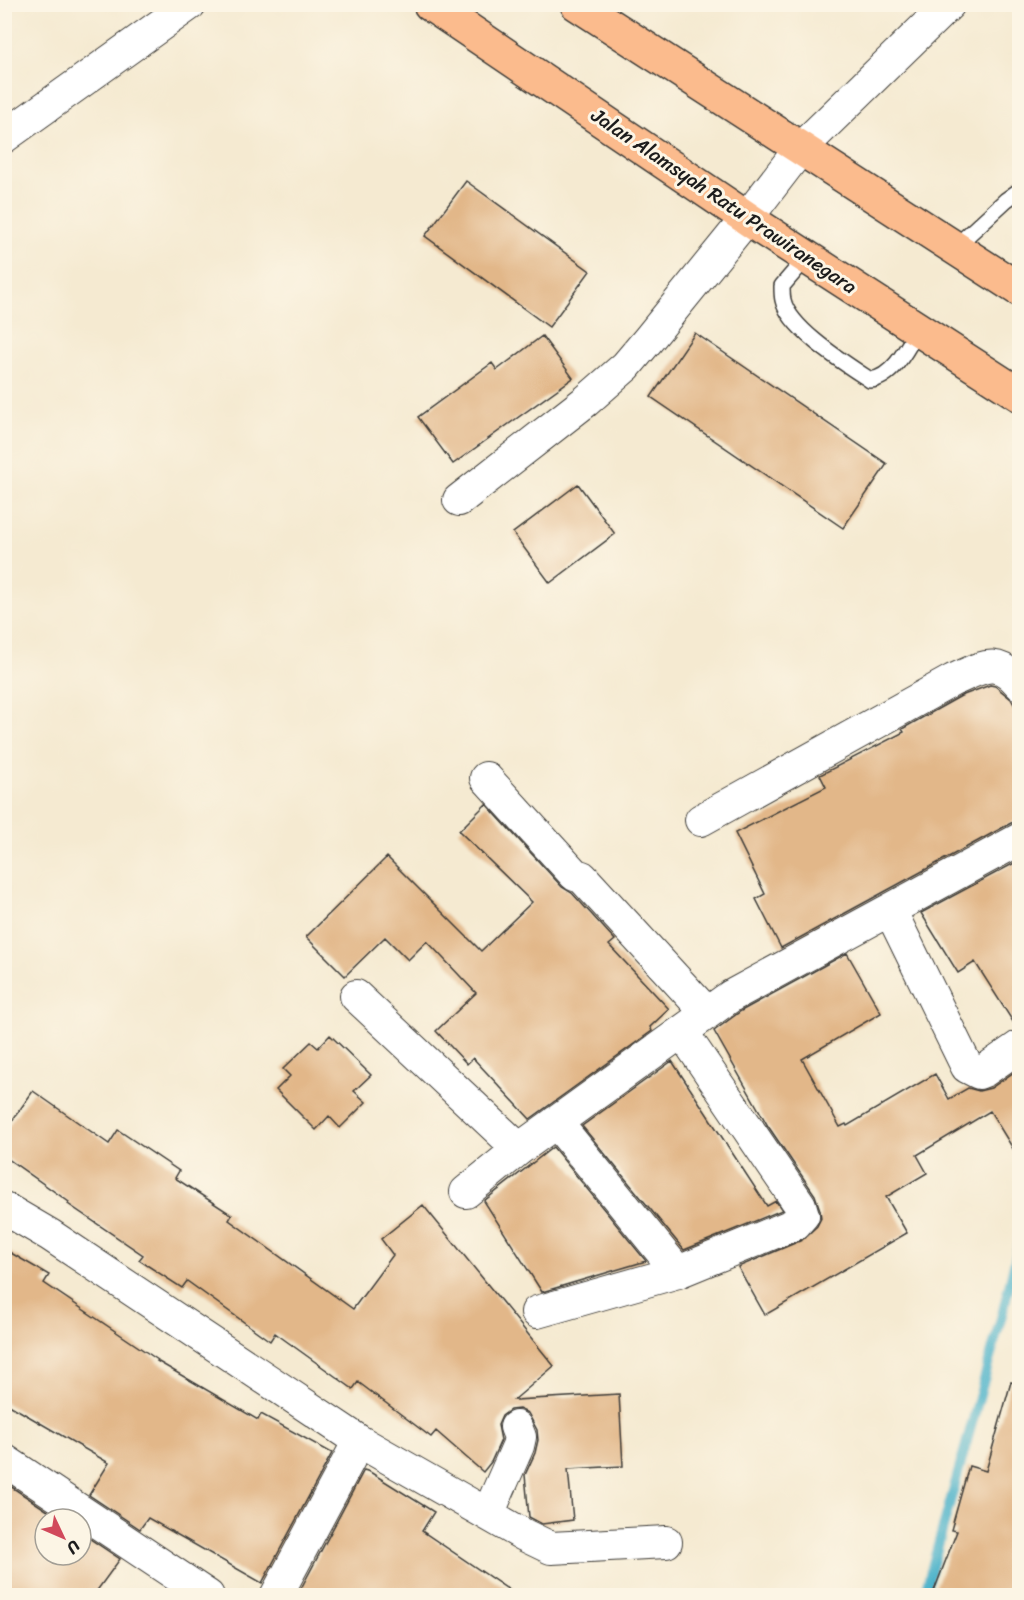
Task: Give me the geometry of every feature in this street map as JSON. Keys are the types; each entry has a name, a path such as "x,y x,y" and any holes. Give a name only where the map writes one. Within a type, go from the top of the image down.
{"highway":[{"name":"Jalan Alamsyah Ratu Prawiranegara","path":"430,4 747,218 1020,395"},
{"path":"577,4 1020,290"}],"street":[{"path":"4,137 190,4"},
{"path":"459,501 586,401 626,366 747,218 800,149 930,11"},
{"path":"701,820 953,680 987,666 999,666 1007,670 1020,684"},
{"path":"486,778 575,875 582,877 707,1013"},
{"path":"466,1192 519,1149 731,996 1020,839"},
{"path":"890,910 967,1067 979,1073 1020,1046"},
{"path":"356,996 519,1149"},
{"path":"537,1312 678,1272 795,1224 802,1215 800,1205 682,1032"},
{"path":"556,1122 678,1272"},
{"path":"4,1208 60,1241 359,1441 551,1548 666,1542"},
{"path":"488,1514 518,1446 520,1437 516,1427"},
{"path":"276,1596 359,1441"},
{"path":"4,1460 208,1596"}],"lane":[{"path":"954,248 1020,190"},
{"path":"807,257 782,286 783,302 797,324 832,355 870,380 878,380 889,371 905,351 918,329"}],"building":[{"path":"466,181 590,271 549,327 425,236"},
{"path":"695,333 887,464 843,528 651,397"},
{"path":"542,336 573,378 453,464 418,417 492,363 497,370"},
{"path":"578,484 615,534 550,583 513,533"},
{"path":"990,685 995,686 1011,699 1020,715 1020,821 1011,823 781,948 756,899 765,894 735,833 826,787 820,775 904,732 902,729 961,696"},
{"path":"486,804 562,887 572,893 615,940 609,945 669,1009 650,1027 652,1031 530,1119 473,1058 467,1064 436,1031 476,993 427,941 408,960 385,937 345,976 306,937 387,857 481,951 532,902 459,831"},
{"path":"1020,860 1020,1028 1017,1028 975,962 958,973 921,913"},
{"path":"847,953 881,1013 802,1059 840,1127 846,1124 847,1126 935,1074 949,1099 968,1088 979,1091 991,1088 1020,1068 1020,1160 990,1111 917,1155 927,1173 886,1197 907,1233 765,1315 738,1267 802,1240 817,1226 821,1218 820,1210 815,1195 768,1126 714,1031 741,1011"},
{"path":"330,1035 371,1075 354,1091 366,1102 340,1128 329,1116 316,1130 276,1090 290,1076 283,1069 311,1042 318,1048"},
{"path":"672,1061 767,1206 776,1201 782,1210 684,1250 582,1126"},
{"path":"33,1091 109,1144 118,1130 179,1171 175,1178 232,1215 229,1220 353,1309 393,1255 381,1239 423,1205 554,1366 514,1400 619,1394 623,1466 568,1469 573,1520 542,1524 529,1517 525,1475 538,1440 537,1430 528,1413 519,1409 510,1410 502,1416 498,1425 501,1440 491,1462 483,1472 436,1431 431,1437 358,1382 353,1389 275,1333 270,1341 187,1281 182,1288 139,1260 143,1255 68,1204 69,1202 4,1156 4,1132"},
{"path":"553,1147 646,1261 542,1292 484,1201"},
{"path":"4,1249 49,1275 44,1283 157,1361 258,1420 261,1414 332,1453 262,1583 148,1518 140,1529 89,1495 109,1463 4,1402"},
{"path":"1011,1382 1020,1384 1020,1596 932,1596 957,1531 951,1530 969,1466 986,1471"},
{"path":"364,1470 434,1512 422,1531 518,1596 297,1596"},
{"path":"4,1482 42,1507 33,1507 33,1567 93,1567 93,1541 120,1559 93,1596 4,1596"}],"waterway":[{"path":"924,1596 1003,1311 1020,1240"}]}
